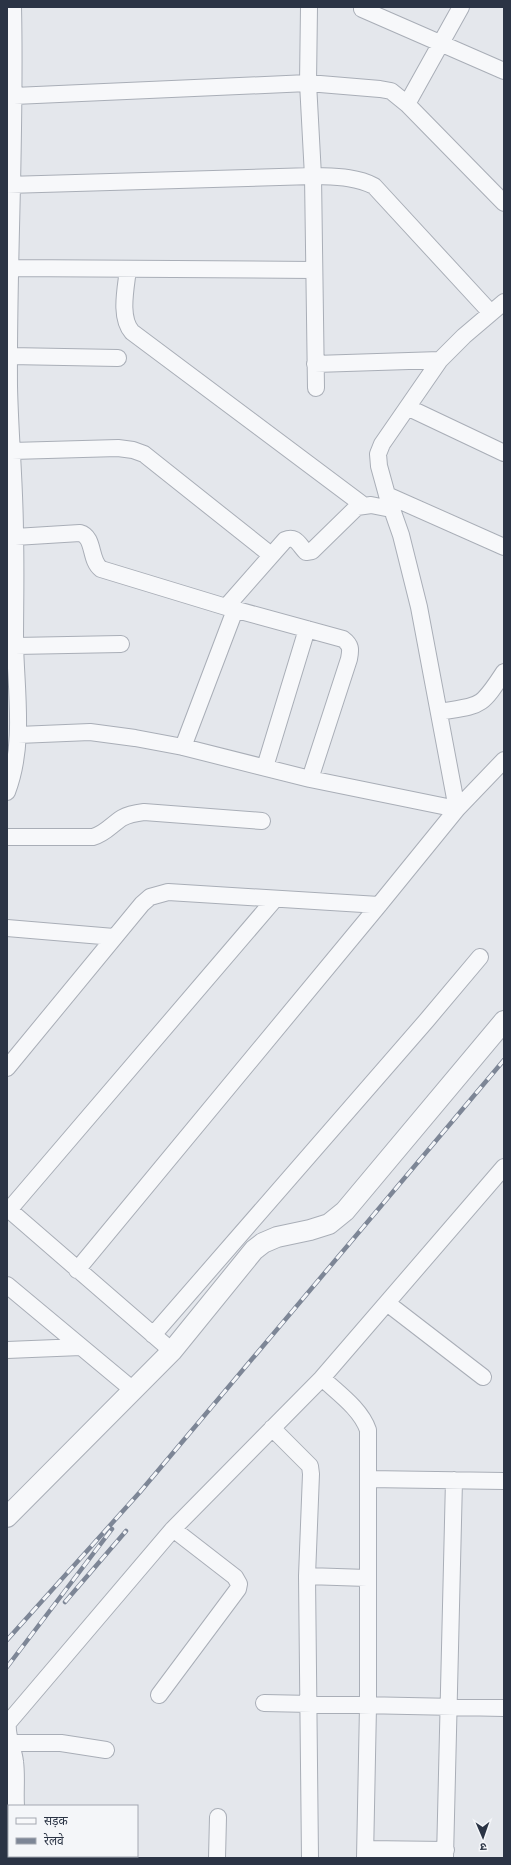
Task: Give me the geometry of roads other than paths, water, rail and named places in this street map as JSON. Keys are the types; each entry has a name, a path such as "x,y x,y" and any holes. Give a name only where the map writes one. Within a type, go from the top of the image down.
{"street":[{"path":"8,785 18,735 12,689 15,646 11,584 16,537 10,479 12,451 8,387 10,356 10,185 14,96 13,7"},
{"path":"309,7 308,83 313,176 313,270 316,388"},
{"path":"407,104 461,7"},
{"path":"362,10 504,71"},
{"path":"14,96 308,83 391,91 407,104 504,203"},
{"path":"10,185 313,176 353,178 374,186 491,313"},
{"path":"10,268 313,270"},
{"path":"128,269 125,314 126,325 132,332 363,505"},
{"path":"457,809 419,607 402,542 389,502 378,454 382,444 409,408 440,360 464,336 504,302"},
{"path":"10,356 118,358"},
{"path":"315,364 440,360"},
{"path":"409,408 504,453"},
{"path":"12,451 118,448 133,450 144,454 271,555"},
{"path":"183,747 231,609 281,542 289,538 295,539 306,552 312,551 352,511 363,505 389,502 504,547"},
{"path":"16,537 80,533 85,534 88,538 94,562 101,569 231,609 342,639 348,643 351,650 310,779"},
{"path":"265,767 307,629"},
{"path":"15,646 121,644"},
{"path":"439,712 480,704 491,692 504,672"},
{"path":"18,735 90,732 183,747 310,779 457,809"},
{"path":"77,1270 457,809 504,760"},
{"path":"7,837 93,837 102,834 122,818 133,813 144,812 262,821"},
{"path":"7,1068 142,904 150,897 158,893 168,892 379,905"},
{"path":"172,1351 8,1209 275,899"},
{"path":"7,928 114,937"},
{"path":"153,1335 480,957"},
{"path":"7,1517 172,1351 254,1250 263,1243 277,1237 310,1230 329,1224 345,1211 504,1021"},
{"path":"16,1805 15,1763 12,1743 8,1735 8,1723 173,1529 322,1378 504,1167"},
{"path":"7,1285 133,1390"},
{"path":"387,1303 483,1377"},
{"path":"7,1350 81,1347"},
{"path":"322,1378 365,1421 369,1439 366,1854 446,1854 454,1480"},
{"path":"272,1428 310,1466 311,1474 308,1576 310,1858"},
{"path":"368,1479 504,1481"},
{"path":"159,1695 238,1589 239,1584 235,1577 173,1529"},
{"path":"308,1576 367,1578"},
{"path":"264,1703 504,1708"},
{"path":"12,1743 61,1743 106,1750"},
{"path":"217,1858 218,1817"}],"railway":[{"path":"7,1640 140,1492 504,1060"},
{"path":"7,1667 112,1529"},
{"path":"65,1602 126,1531"}]}
